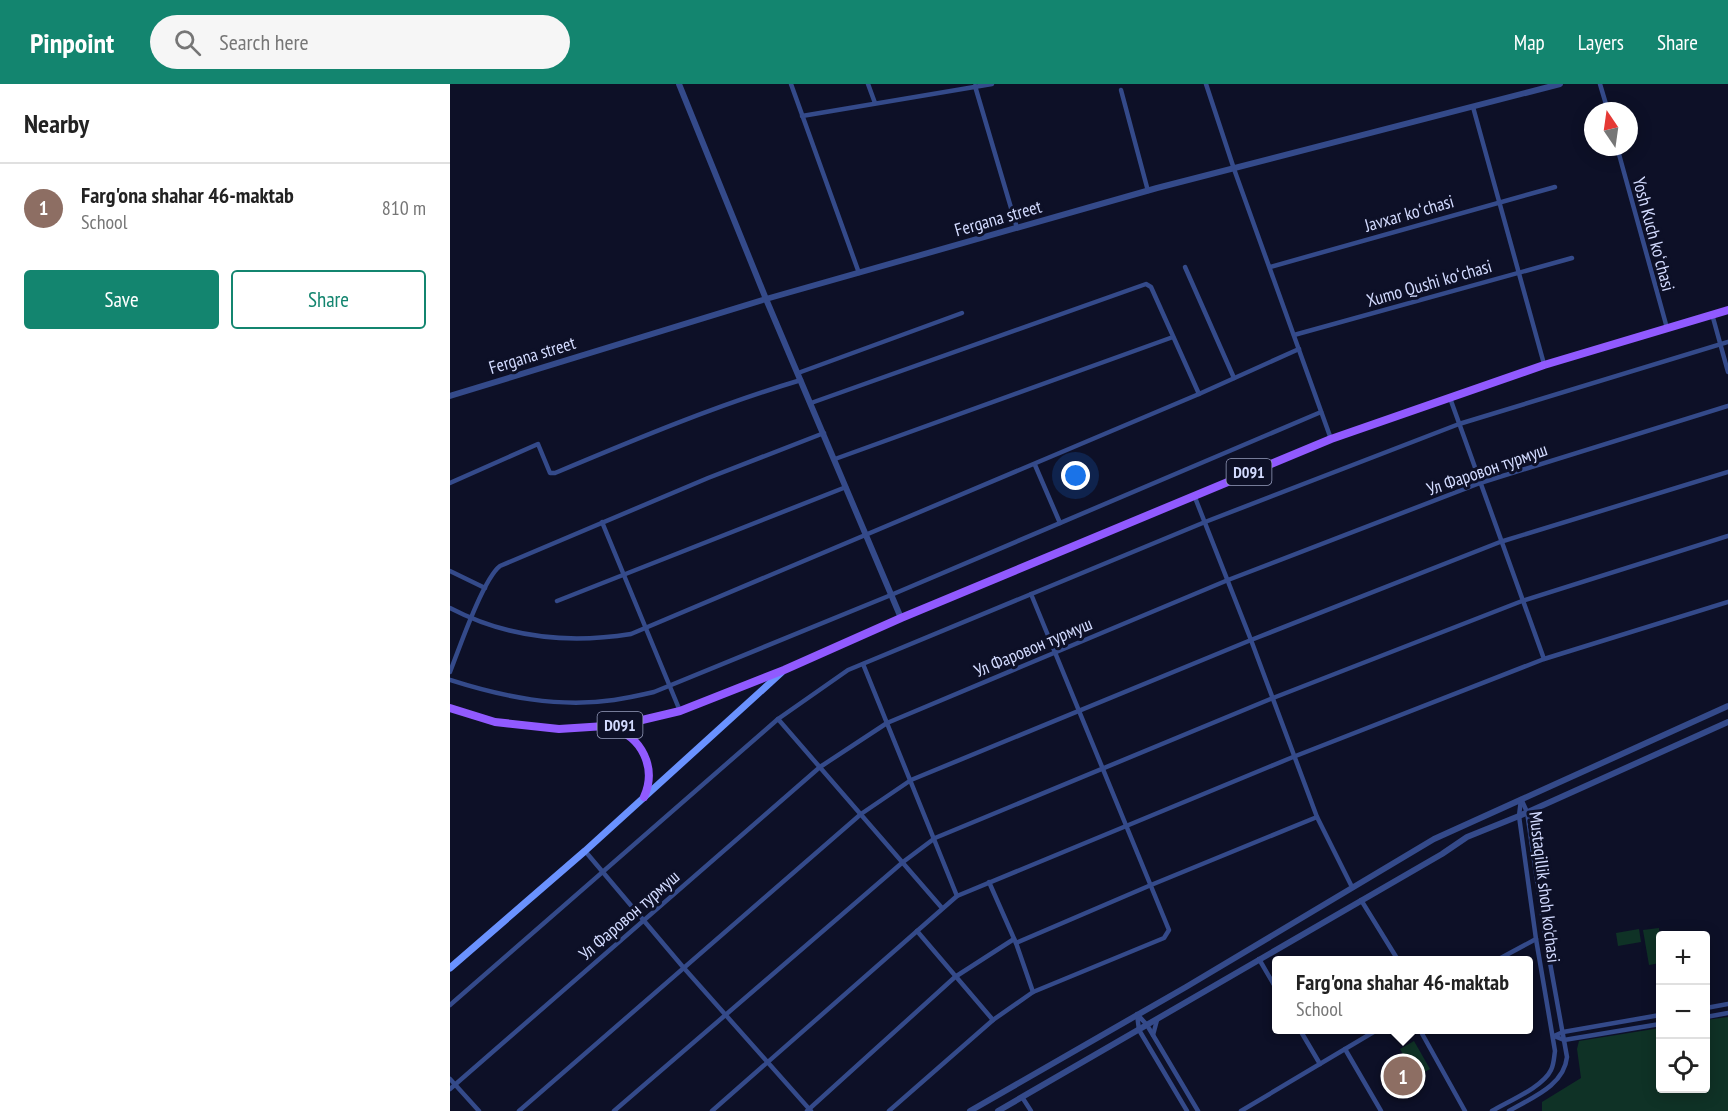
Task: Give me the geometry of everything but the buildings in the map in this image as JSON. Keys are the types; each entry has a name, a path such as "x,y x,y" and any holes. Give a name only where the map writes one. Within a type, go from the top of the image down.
{"main road":[{"name":"D091","path":"450,708 477,717 517,725 559,729 640,722 680,711 784,670 901,618 1331,439 1544,365 1728,310"},
{"path":"450,968 585,851 784,670"},
{"path":"600,727 613,728 625,733 642,750 649,770 649,783 644,797"}],"street":[{"path":"679,84 766,299 901,618"},
{"path":"791,84 859,273"},
{"path":"868,84 875,103"},
{"path":"802,116 992,84"},
{"path":"1206,84 1234,169 1331,439"},
{"name":"Fergana street","path":"450,396 766,299 1148,191 1560,84"},
{"path":"1600,84 1605,102"},
{"path":"975,86 1017,228"},
{"path":"1121,90 1148,191"},
{"path":"1473,107 1544,365"},
{"name":"Yosh Kuch koʻchasi","path":"1619,156 1667,328"},
{"name":"Javxar koʻchasi","path":"1270,267 1499,201 1556,187"},
{"name":"Xumo Qushi koʻchasi","path":"1294,335 1572,258"},
{"path":"1185,267 1234,378"},
{"path":"811,403 1146,284 1151,287 1199,394"},
{"path":"798,372 962,313"},
{"path":"1712,314 1728,372"},
{"path":"835,459 1173,337"},
{"path":"450,1005 778,719 848,670 1205,522 1459,424 1728,342"},
{"path":"450,609 471,620 505,631 540,638 566,640 610,637 646,628 1035,465 1299,349"},
{"path":"450,483 538,444 550,473 555,473 684,419 801,380"},
{"path":"1450,398 1544,659"},
{"name":"Ул Фаровон турмуш","path":"450,1089 820,767 887,723 1228,580 1480,483 1728,406"},
{"path":"450,680 518,698 574,702 614,700 654,692 891,595 1321,412"},
{"path":"450,672 485,588 495,570 500,566 602,522 824,433"},
{"path":"1035,465 1060,523"},
{"path":"519,1111 861,814 910,780 1251,640 1500,542 1728,472"},
{"path":"556,601 846,487"},
{"path":"1194,495 1317,817 1352,886"},
{"path":"602,522 680,711"},
{"path":"615,1111 903,862 934,838 1273,698 1522,601 1728,536"},
{"path":"450,571 485,588"},
{"path":"889,1111 993,1020 1033,992 1164,938 1169,930 1031,594"},
{"path":"712,1111 957,896 1293,757 1544,659 1728,602"},
{"path":"863,664 957,896"},
{"path":"970,1111 1434,839 1728,706"},
{"path":"778,719 942,908"},
{"path":"998,1111 1442,854 1467,837 1728,722"},
{"name":"Mustaqillik shoh ko'chasi","path":"1509,1111 1553,1084 1562,1074 1567,1057 1545,935 1527,812 1521,799"},
{"name":"Mustaqillik shoh ko'chasi","path":"1492,1111 1536,1086 1547,1077 1553,1068 1555,1051 1536,939 1519,816 1521,799"},
{"path":"1496,811 1500,816 1496,826"},
{"path":"585,851 809,1110 956,977 1015,941 1317,817"},
{"path":"989,882 1015,941 1033,992"},
{"path":"1360,900 1395,956"},
{"path":"916,931 993,1020"},
{"path":"1504,956 1536,939"},
{"path":"1259,959 1272,981"},
{"path":"1710,1007 1728,1004"},
{"path":"1710,1016 1728,1013"},
{"path":"1137,1014 1147,1025 1198,1111"},
{"path":"1137,1014 1139,1030 1186,1111"},
{"path":"1554,1036 1563,1032 1656,1016"},
{"path":"1153,1035 1157,1020"},
{"path":"1122,1023 1129,1030 1129,1035"},
{"path":"1554,1036 1564,1040 1656,1025"},
{"path":"1303,1034 1320,1064"},
{"path":"1241,1111 1369,1034"},
{"path":"1423,1034 1465,1111"},
{"path":"1129,1035 1145,1040"},
{"path":"1346,1049 1382,1111"},
{"path":"450,1078 479,1111"},
{"path":"1022,1097 1031,1111"}],"green space":[{"path":"1659,928 1659,931 1656,931 1656,964 1649,965 1643,930"},
{"path":"1639,929 1641,942 1618,946 1616,933"},
{"path":"1728,1017 1728,1111 1542,1111 1542,1102 1581,1078 1577,1049 1579,1041 1656,1029 1656,1093 1710,1093 1710,1019"},
{"path":"1414,1041 1430,1069 1416,1077 1400,1049"}],"place":[{"name":"Farg'ona shahar 46-maktab","path":"1403,1076"}]}
